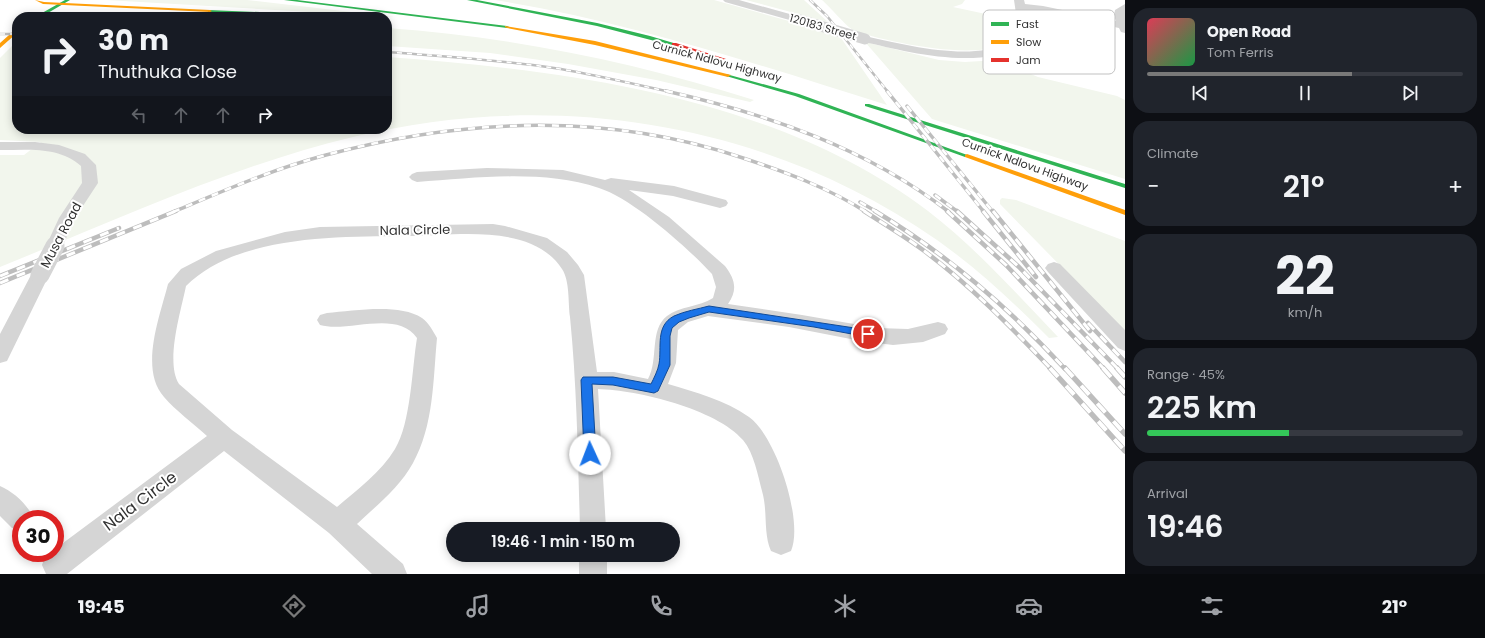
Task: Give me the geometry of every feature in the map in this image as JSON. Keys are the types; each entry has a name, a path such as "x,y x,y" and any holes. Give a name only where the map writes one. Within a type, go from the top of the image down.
{"main road":[{"name":"Curnick Ndlovu Highway","path":"286,0 390,12"},
{"name":"Curnick Ndlovu Highway","path":"469,0 626,30 734,64 619,35 556,23 470,10"},
{"path":"27,12 43,1 243,12"},
{"path":"46,12 64,2"},
{"name":"Curnick Ndlovu Highway","path":"392,12 477,22 604,45 706,69 797,95 1125,213"},
{"path":"392,20 497,29 604,45"},
{"path":"0,46 12,35"},
{"name":"Curnick Ndlovu Highway","path":"861,104 1125,186"}],"street":[{"name":"120183 Street","path":"728,0 865,39 919,50 963,54 983,53"},
{"path":"1019,3 1047,10"},
{"path":"1124,28 1119,16 1120,10 1125,7"},
{"name":"Musa Road","path":"0,146 35,146 55,149 75,155 88,165 90,173 90,183 67,218 55,246 0,355"},
{"name":"Musa Road","path":"0,150 35,146"},
{"path":"417,176 525,173 567,176 674,191 720,203"},
{"path":"596,181 617,189 672,228 712,264 726,281 726,288 718,303 709,309 686,315 668,326 665,336 664,365 654,388"},
{"name":"Nala Circle","path":"393,574 338,524 224,437 171,390 164,379 162,357 177,284 188,271 208,261 300,234 320,232 493,229 510,231 550,248 562,255 571,265 575,275 587,380 593,522"},
{"path":"1054,268 1125,343"},
{"path":"709,309 807,323 881,336 920,337 938,329"},
{"path":"327,320 368,318 405,319 422,329 427,338 412,440 392,471 338,524"},
{"path":"587,380 613,381 654,388 720,411 751,432 759,444 779,505 781,542"},
{"name":"Nala Circle","path":"55,564 224,437"},
{"path":"0,498 12,510"},
{"path":"592,574 593,562"}],"shaded area":[{"path":"106,0 247,0 351,12 310,12"},
{"path":"495,0 714,0 839,35 887,105 693,45 595,20"},
{"path":"746,0 804,0 828,22"},
{"path":"822,0 965,0 962,4 953,7 983,13 983,49 938,49 912,45 867,35 853,30"},
{"path":"392,28 480,38 572,53 664,74 754,100 750,102 656,80 568,64 490,53 392,46"},
{"path":"865,42 939,60 965,62 983,61 983,74 1031,74 1117,96 1125,100 1125,179 932,119"},
{"path":"12,46 12,134 369,134 308,149 219,178 0,267 0,155 24,155 41,142 0,140 0,58"},
{"path":"392,57 527,71 599,82 670,96 739,116 806,141 869,172 928,211 963,240 1058,337 1049,338 995,287 937,240 872,200 803,167 731,143 657,126 581,117 505,116 429,123 392,130"},
{"path":"1002,198 1016,200 1125,241 1125,332 1000,204 1000,200"}],"railway":[{"path":"810,0 827,16 888,92"},
{"path":"0,34 12,34"},
{"path":"392,52 492,60 533,65 598,76 671,92"},
{"path":"666,91 741,111 815,136 884,169 917,189 949,212"},
{"path":"887,91 984,212"},
{"path":"907,106 993,212"},
{"path":"173,212 229,188 326,155 430,133 535,125 587,127 639,133 691,143 743,158 791,175 837,195 866,212"},
{"path":"935,195 958,212"},
{"path":"860,202 877,212"},
{"path":"0,283 176,211"},
{"path":"864,211 916,245 957,277 1005,322 1051,369"},
{"path":"875,211 928,246 976,283 1021,324 1065,369"},
{"path":"947,211 1006,265 1104,369"},
{"path":"957,211 1019,267 1118,369"},
{"path":"983,211 1036,277"},
{"path":"993,211 1090,331"},
{"path":"0,276 119,228"},
{"path":"1088,323 1125,362"},
{"path":"1050,368 1125,451"},
{"path":"1065,368 1125,434"},
{"path":"1103,368 1125,393"},
{"path":"1117,368 1125,377"}],"traffic: fast":[{"path":"46,12 68,0"},
{"path":"286,0 384,12"},
{"path":"469,0 597,24 674,44"},
{"path":"210,11 235,12"},
{"path":"392,13 507,27"},
{"path":"728,75 797,95 967,156"},
{"path":"867,105 1125,186"}],"traffic: slow":[{"path":"37,0 43,3 210,11"},
{"path":"507,27 595,43 728,75"},
{"path":"0,46 12,35"},
{"path":"967,156 1125,213"}],"traffic: jam":[{"path":"674,44 723,59"}],"route":[{"path":"590,454 587,380 613,381 654,388 664,365 666,351 665,336 668,326 686,315 709,309 732,311 868,334"}]}
